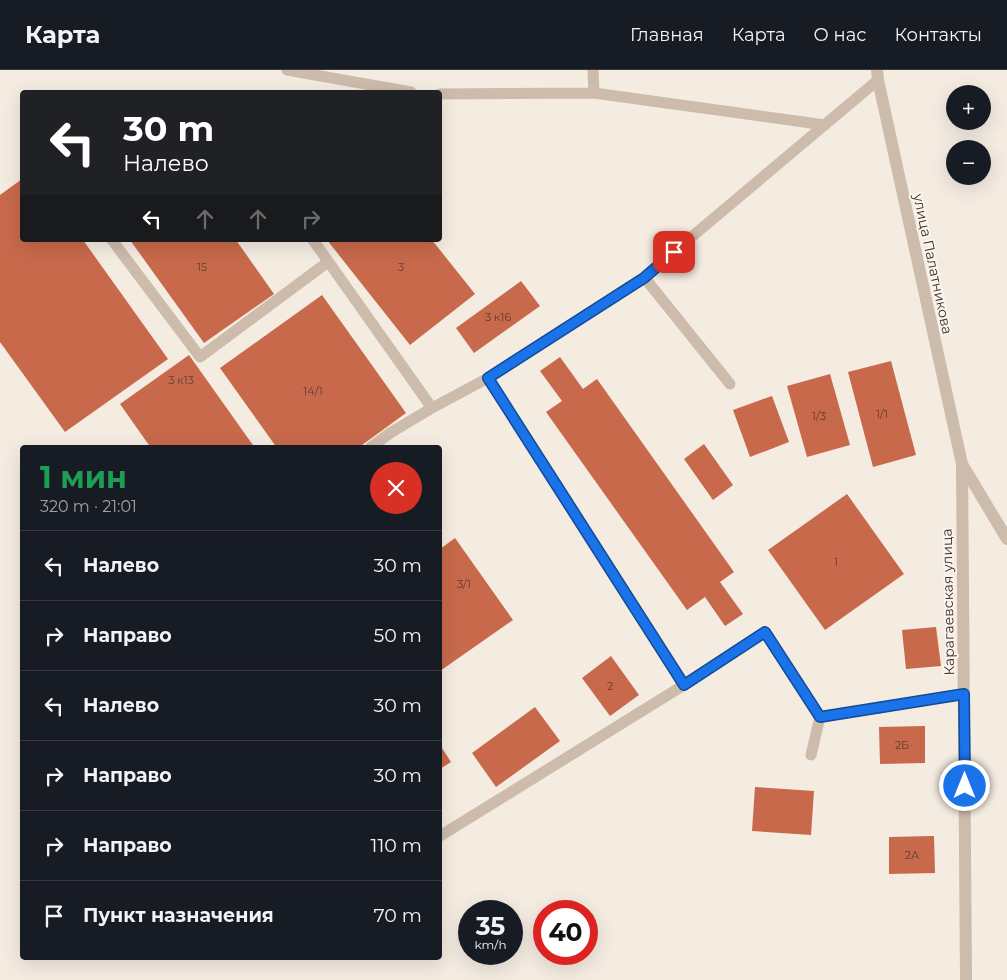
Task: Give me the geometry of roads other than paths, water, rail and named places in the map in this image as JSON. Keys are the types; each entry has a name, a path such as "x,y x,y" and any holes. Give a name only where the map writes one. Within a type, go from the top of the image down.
{"street":[{"name":"улица Палатникова","path":"878,75 962,464"},
{"path":"962,464 1007,539"},
{"name":"Карагаевская улица","path":"962,464 966,980"}],"lane":[{"path":"287,70 400,90"},
{"path":"593,70 594,93"},
{"path":"374,445 390,433 432,408 488,378 644,278 825,125 878,75"},
{"path":"442,94 594,93 825,125"},
{"path":"114,242 200,357 328,262"},
{"path":"314,242 432,408"},
{"path":"644,278 730,384"},
{"path":"488,378 684,685"},
{"path":"442,835 684,685 765,632 820,717 811,755"},
{"path":"820,717 964,694"}]}
